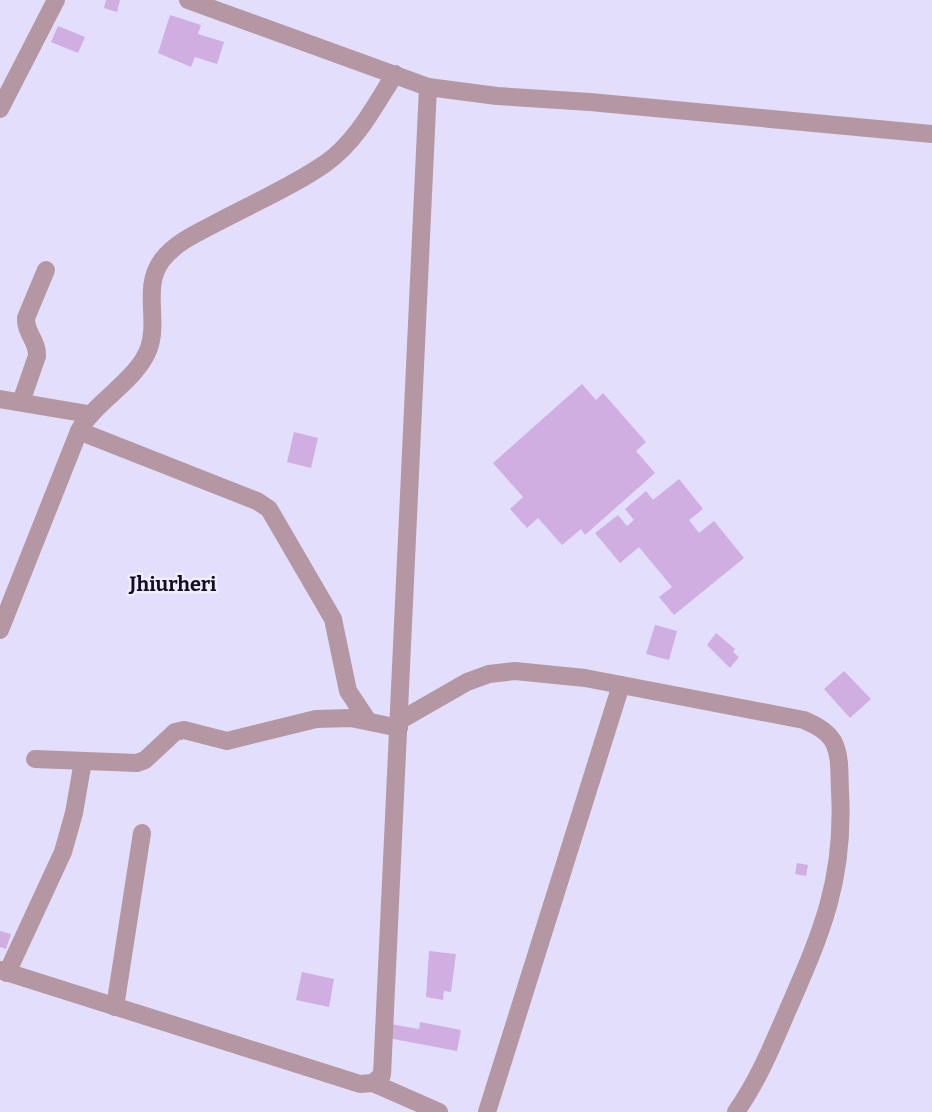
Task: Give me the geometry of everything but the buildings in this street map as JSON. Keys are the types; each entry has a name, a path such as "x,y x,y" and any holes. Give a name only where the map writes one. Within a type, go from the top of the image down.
{"street":[{"path":"0,109 56,0"},
{"path":"188,0 428,87 497,96 590,102 932,134"},
{"path":"0,630 79,431 88,414 104,402 136,368 148,349 151,290 162,260 192,236 310,173 345,148 395,74"},
{"path":"373,1083 382,1075 384,1061 428,87"},
{"path":"21,402 37,356 37,348 26,326 26,318 46,270"},
{"path":"0,399 88,414"},
{"path":"79,431 257,501 269,509 333,619 346,685 353,701 369,721"},
{"path":"35,759 137,763 145,760 175,732 184,730 227,741 316,719 351,718 399,724 467,682 489,675 540,672 804,720 822,728 832,740 838,755 842,825 840,860 833,893 813,950 756,1083 736,1112"},
{"path":"487,1112 621,685"},
{"path":"83,761 74,813 63,852 4,972 360,1084 373,1083 439,1112"},
{"path":"115,1006 142,833"}],"district":[{"name":"Jhiurheri","path":"173,584"}]}
